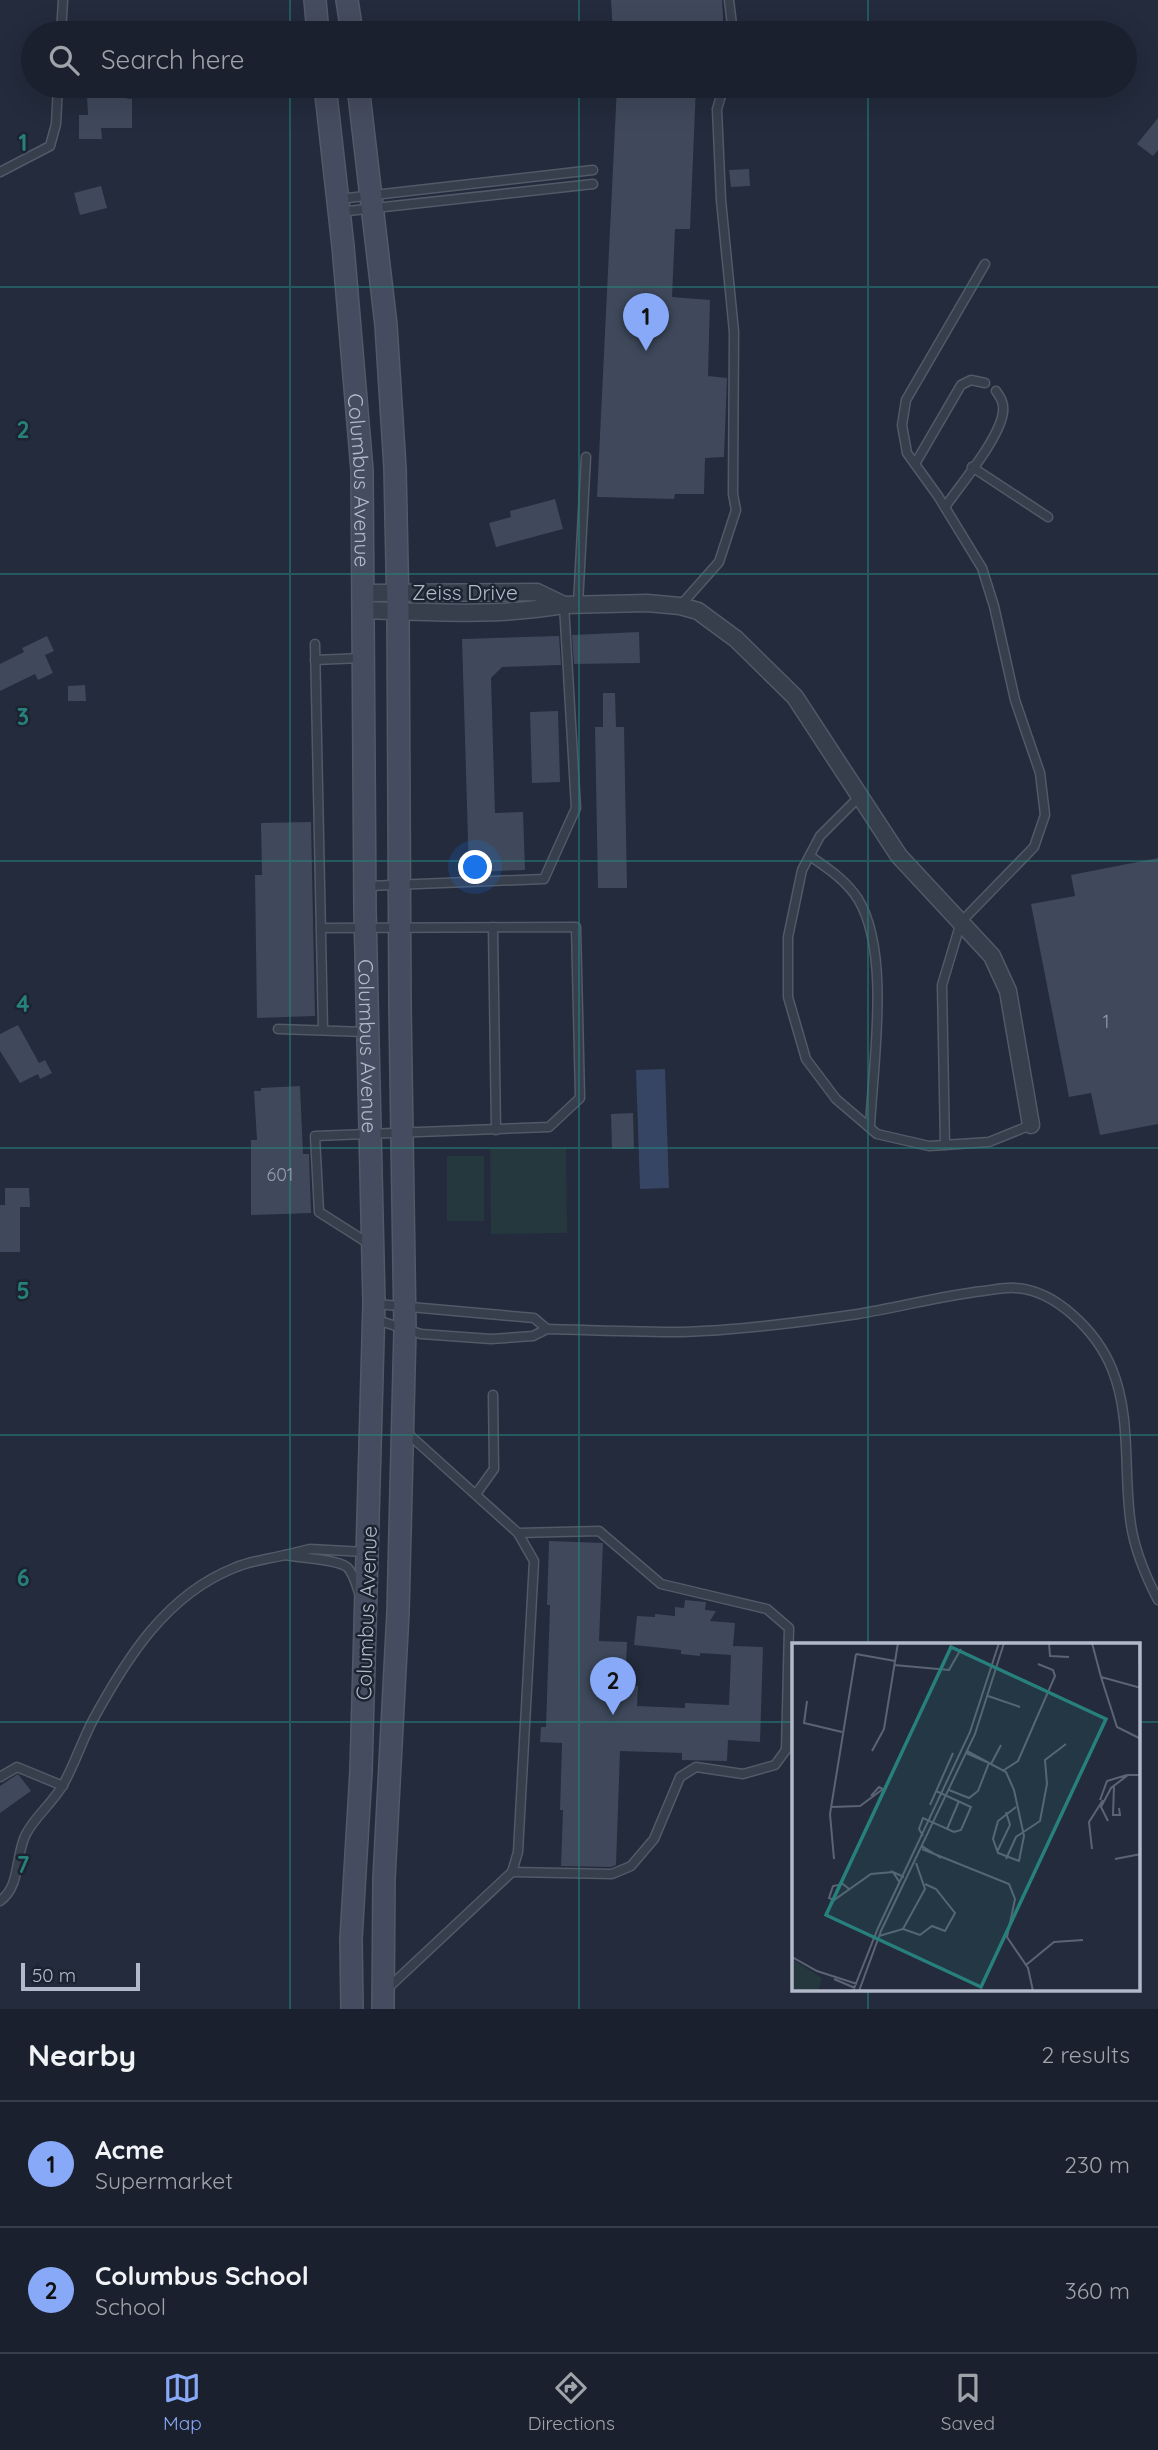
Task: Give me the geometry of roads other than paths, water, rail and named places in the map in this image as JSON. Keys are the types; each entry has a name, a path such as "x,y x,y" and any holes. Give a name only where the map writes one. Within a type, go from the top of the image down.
{"street":[{"path":"314,0 317,21"},
{"path":"347,0 350,21"},
{"name":"Columbus Avenue","path":"326,98 355,369 362,470 365,928 374,1311 361,1771 351,1934 352,2009"},
{"name":"Columbus Avenue","path":"359,98 386,325 396,468 398,602 405,1330 398,1612 383,1937 383,2001"},
{"name":"Zeiss Drive","path":"364,601 398,602 466,613 530,611 571,604 648,603 680,606"},
{"path":"680,606 698,611 736,639 795,697 899,856 992,956 1007,991 1031,1125"},
{"path":"370,1477 401,1480"},
{"path":"351,1934 383,1937"}],"lane":[{"path":"62,21 63,0"},
{"path":"729,0 732,21"},
{"path":"0,172 50,146 56,124 57,98"},
{"path":"680,606 719,562 736,510 733,494 734,332 721,200 717,109 720,98"},
{"path":"338,205 593,170"},
{"path":"338,205 593,184"},
{"path":"945,1145 942,985 961,922 1034,848 1045,815 1040,772 1016,700 995,606 982,568 907,453 902,425 906,400 985,264"},
{"path":"915,464 961,385 971,380 985,383"},
{"path":"944,507 993,438 1003,413 1002,400 996,391"},
{"path":"365,886 544,879 576,808 571,604 586,457"},
{"path":"972,467 1048,517"},
{"path":"314,644 323,1030"},
{"path":"315,660 364,658"},
{"path":"859,797 820,836 802,870 788,937 788,997 806,1059 836,1099 877,1133 929,1146 989,1142 1031,1125"},
{"path":"810,856 840,878 857,897 871,926 877,959 877,1004 870,1127"},
{"path":"493,927 496,1130"},
{"path":"321,928 576,927 580,1098 549,1127 315,1136 319,1212 373,1246"},
{"path":"278,1029 369,1032"},
{"path":"374,1311 405,1330 421,1334 491,1339 533,1336 548,1329 682,1332 858,1314 956,1294 1015,1288 1039,1294 1069,1311 1101,1347 1112,1370 1126,1442 1131,1524 1136,1546 1158,1600"},
{"path":"374,1311 404,1307 534,1318 548,1329"},
{"path":"476,1494 494,1469 493,1395"},
{"path":"383,2001 512,1872 518,1852 534,1561 519,1533 402,1429"},
{"path":"512,1872 611,1874 631,1866 654,1839 680,1777 696,1767 743,1774 775,1765 786,1750 789,1628 767,1609 661,1584 599,1531 519,1533"},
{"path":"0,1901 12,1887 27,1830 63,1786 92,1722 126,1662 155,1625 184,1597 220,1574 252,1562 310,1549 368,1553"},
{"path":"285,1555 336,1562 346,1566 353,1575 366,1615"},
{"path":"0,1777 17,1767 63,1786"}],"water":[{"path":"665,1069 669,1188 640,1189 636,1070"}],"place":[{"name":"Acme","path":"646,351"},
{"name":"Columbus School","path":"613,1715"}]}
